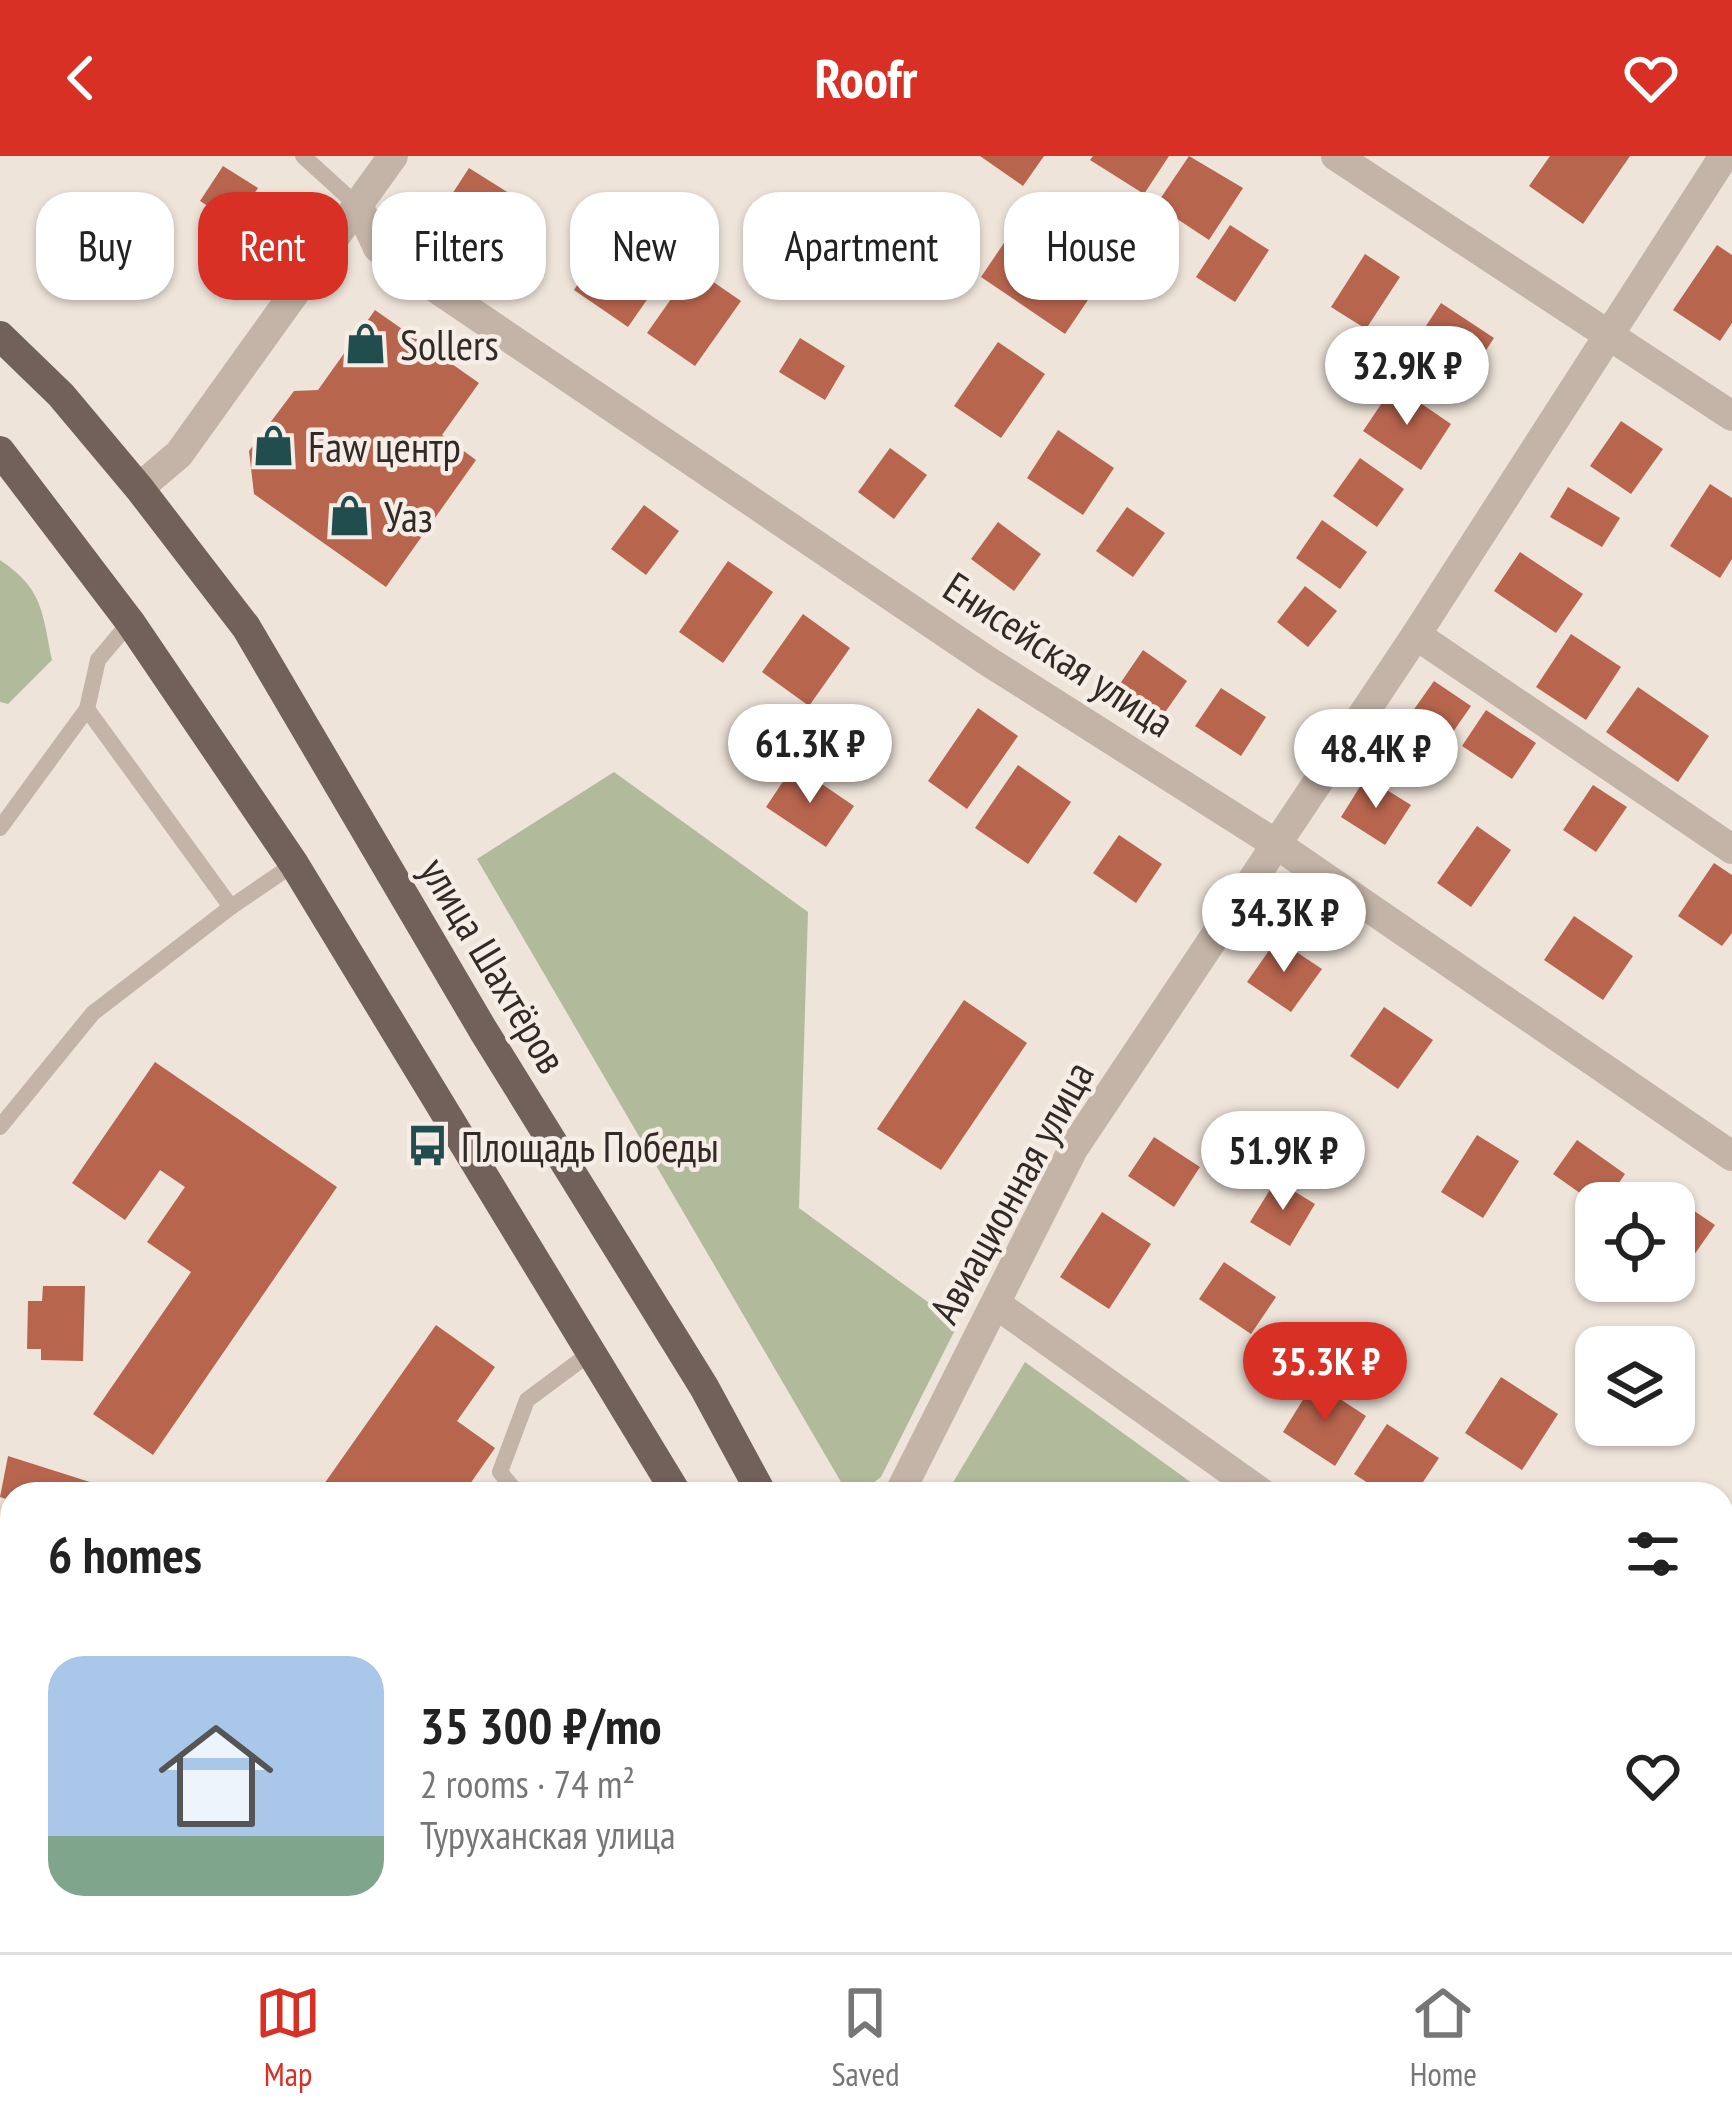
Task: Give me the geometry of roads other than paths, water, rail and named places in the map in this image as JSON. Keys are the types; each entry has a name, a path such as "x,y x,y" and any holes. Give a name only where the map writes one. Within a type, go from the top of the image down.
{"main road":[{"name":"улица Шахтёров","path":"0,336 61,395 140,488 246,626 482,1030 704,1387 755,1482"},
{"path":"0,451 74,543 294,864 670,1482"}],"street":[{"path":"140,488 179,454 393,156"},
{"path":"1336,156 1732,416"},
{"name":"Авиационная улица","path":"905,1482 1073,1149 1416,635 1724,156"},
{"name":"Енисейская улица","path":"359,207 378,248 392,259 986,660 1276,844 1732,1156"},
{"path":"1416,635 1732,849"},
{"path":"996,1304 1246,1482"}],"lane":[{"path":"303,156 359,207"},
{"path":"0,828 87,709 98,661 130,622"},
{"path":"87,709 231,907"},
{"path":"0,1126 93,1012 294,864"},
{"path":"508,1482 500,1472 527,1400 593,1352"}],"place":[{"name":"Sollers","path":"366,344"},
{"name":"Faw центр","path":"274,446"},
{"name":"Уаз","path":"350,516"},
{"name":"Площадь Победы","path":"427,1146"}]}
